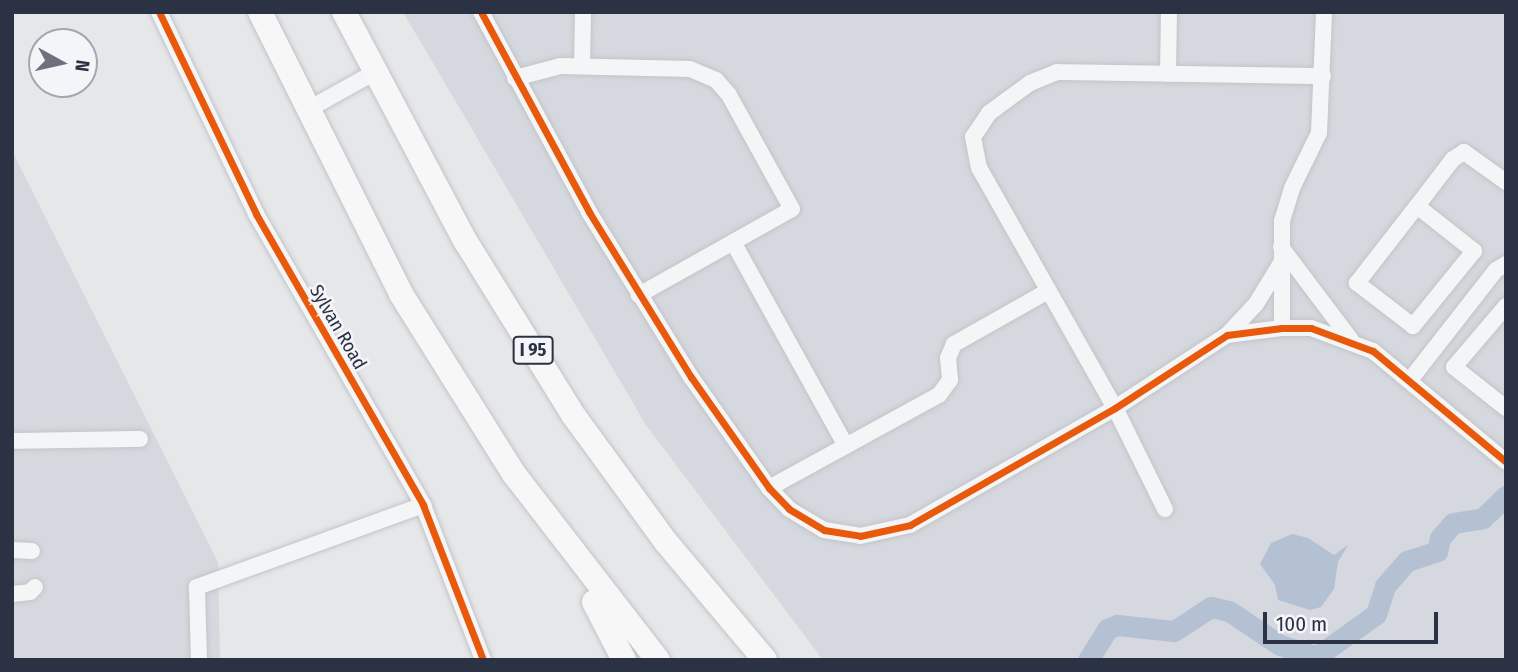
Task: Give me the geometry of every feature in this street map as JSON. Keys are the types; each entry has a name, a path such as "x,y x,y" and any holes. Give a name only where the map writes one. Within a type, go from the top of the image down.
{"highway":[{"path":"260,12 401,294 609,627 624,660"},
{"name":"I 95","path":"344,12 466,242 574,416 666,542 765,660"},
{"path":"514,474 658,660"}],"street":[{"name":"Sylvan Road","path":"159,12 256,214 423,505 483,660"},
{"path":"481,12 515,78 639,295 769,488 789,509 824,530 879,534 909,525 1115,408 1227,335 1256,304 1281,255"},
{"path":"582,66 583,12"},
{"path":"1168,74 1169,12"},
{"path":"1282,328 1281,255 1292,188 1317,141 1323,76 1324,12"},
{"path":"515,78 560,66 690,69 723,88 792,209 639,295"},
{"path":"307,110 375,72"},
{"path":"1165,509 1115,408 975,160 973,137 980,120 1047,75 1323,76"},
{"path":"1417,206 1474,251 1413,326 1357,283 1417,206 1464,152 1506,181"},
{"path":"733,242 846,446"},
{"path":"1281,255 1351,340 1410,380 1506,462"},
{"path":"1410,380 1496,270 1506,264"},
{"path":"769,488 939,395 950,380 948,358 954,344 1048,291"},
{"path":"1454,367 1506,306"},
{"path":"1227,335 1282,328 1311,328 1351,340"},
{"path":"1430,355 1454,367 1506,408"},
{"path":"12,441 141,439"},
{"path":"199,660 197,587 423,505"},
{"path":"12,550 32,551"},
{"path":"12,594 30,592 35,587"}],"shaded area":[{"path":"403,12 1506,12 1506,660 823,660 646,425"},
{"path":"12,151 218,562 220,660 12,660"}],"water":[{"path":"1292,534 1308,538 1334,555 1348,545 1338,562 1334,589 1321,607 1310,610 1278,600 1275,585 1260,564 1271,543"}],"waterway":[{"path":"1088,660 1107,629 1117,625 1174,631 1211,607 1229,611 1280,645 1316,657 1376,614 1385,586 1407,561 1437,551 1440,538 1453,523 1483,518 1506,496"}],"cycle path":[{"path":"159,12 256,214 423,505 483,660"},
{"path":"481,12 589,212 691,377 769,488 789,509 824,530 860,536 910,525 1115,408 1227,335 1282,328 1311,328 1373,351 1506,462"}]}
